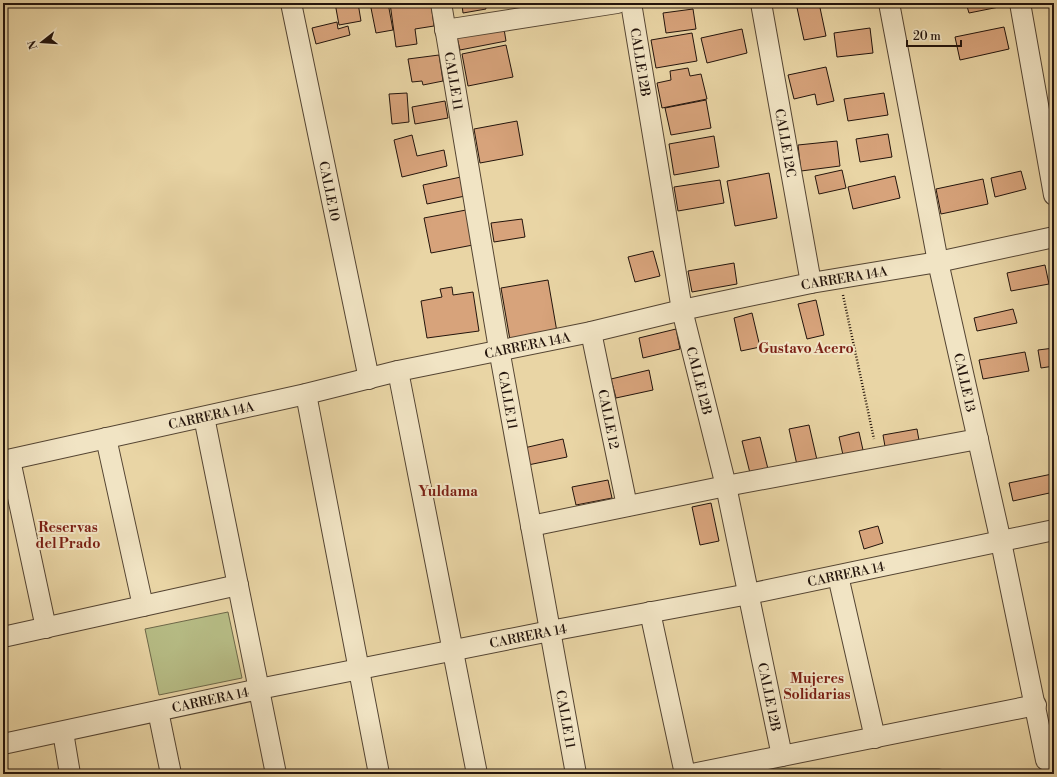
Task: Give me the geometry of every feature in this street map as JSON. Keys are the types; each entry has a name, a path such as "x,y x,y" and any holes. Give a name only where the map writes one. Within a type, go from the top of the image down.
{"street":[{"name":"CALLE 10","path":"291,3 369,379"},
{"name":"CALLE 11","path":"441,3 499,349 576,774"},
{"path":"445,30 617,3"},
{"name":"CALLE 12B","path":"631,3 682,310 726,486 782,756"},
{"name":"CALLE 12C","path":"761,3 811,283"},
{"name":"CALLE 13","path":"889,3 938,262 1001,542 1036,705 1046,760"},
{"path":"1020,3 1054,195"},
{"name":"CARRERA 14A","path":"6,461 499,349 591,332 682,310 811,283 938,262 1054,237"},
{"name":"CALLE 12","path":"591,332 627,506"},
{"path":"398,371 477,774"},
{"path":"306,394 379,774"},
{"path":"204,417 276,774"},
{"path":"106,438 143,606"},
{"path":"531,526 726,486 978,439"},
{"path":"6,461 46,628"},
{"name":"CARRERA 14","path":"3,744 259,689 550,631 749,594 1054,530"},
{"path":"838,576 875,738"},
{"path":"3,637 238,585"},
{"path":"650,612 685,774"},
{"path":"692,774 1036,705"},
{"path":"158,711 171,774"},
{"path":"63,732 70,774"}],"path":[{"path":"840,278 878,457"}],"green space":[{"path":"228,612 242,678 159,695 145,629"},
{"path":"756,768 939,769 970,774 726,774"}],"building":[{"path":"335,3 358,3 361,21 339,25"},
{"path":"370,3 388,3 393,30 376,33"},
{"path":"390,3 431,3 434,26 415,29 417,44 396,47"},
{"path":"454,3 485,3 486,9 463,13 462,5 454,7"},
{"path":"796,3 819,3 826,36 804,40"},
{"path":"966,3 998,3 999,7 969,13"},
{"path":"693,9 696,29 666,33 663,13"},
{"path":"337,22 338,29 348,26 350,35 316,44 312,28"},
{"path":"503,23 506,41 460,50 456,33"},
{"path":"1004,27 1009,49 960,60 955,37"},
{"path":"870,28 873,53 837,57 834,33"},
{"path":"742,29 747,53 707,63 701,38"},
{"path":"692,33 697,61 656,68 651,40"},
{"path":"506,45 513,77 468,86 462,54"},
{"path":"439,55 443,81 423,85 422,81 412,82 408,59"},
{"path":"826,67 834,101 817,105 815,94 794,99 788,75"},
{"path":"688,68 690,76 701,74 707,99 662,108 657,83 671,80 670,71"},
{"path":"407,93 409,122 392,124 389,94"},
{"path":"884,93 888,115 848,121 844,99"},
{"path":"706,100 711,128 671,135 665,108"},
{"path":"445,101 448,118 415,124 412,107"},
{"path":"517,121 523,155 480,163 474,129"},
{"path":"888,134 892,157 860,162 856,139"},
{"path":"412,135 417,156 444,150 447,166 402,177 394,140"},
{"path":"714,136 719,167 674,175 669,144"},
{"path":"837,141 840,166 801,171 798,145"},
{"path":"842,170 846,188 819,194 815,176"},
{"path":"1021,171 1026,189 995,197 991,178"},
{"path":"769,173 777,218 735,226 727,181"},
{"path":"895,176 900,198 853,209 848,187"},
{"path":"461,177 465,196 427,204 423,185"},
{"path":"983,179 988,204 941,214 936,189"},
{"path":"720,180 724,203 678,211 674,187"},
{"path":"466,210 473,245 431,253 424,218"},
{"path":"522,219 525,237 494,242 491,223"},
{"path":"653,251 660,276 635,282 628,257"},
{"path":"734,263 737,284 692,292 688,271"},
{"path":"1045,265 1049,284 1011,291 1007,273"},
{"path":"548,280 557,332 510,340 501,288"},
{"path":"452,287 453,295 473,292 479,331 427,338 421,301 442,297 440,289"},
{"path":"816,300 824,335 807,339 798,304"},
{"path":"1013,309 1017,323 977,331 974,318"},
{"path":"752,313 760,347 741,351 734,318"},
{"path":"676,329 680,349 643,358 639,338"},
{"path":"1054,348 1054,366 1041,368 1038,350"},
{"path":"1025,352 1029,371 983,379 979,360"},
{"path":"649,370 653,390 616,398 611,379"},
{"path":"809,425 817,460 797,465 789,429"},
{"path":"917,429 920,446 886,452 883,435"},
{"path":"859,432 863,450 843,455 839,437"},
{"path":"760,437 768,469 750,473 742,441"},
{"path":"563,439 567,457 528,465 524,448"},
{"path":"1052,474 1054,492 1013,501 1009,483"},
{"path":"608,480 612,498 576,505 572,487"},
{"path":"711,503 719,541 700,545 692,507"},
{"path":"878,526 883,543 864,549 859,531"}],"district":[{"name":"Gustavo Acero","path":"806,348"},
{"name":"Yuldama","path":"448,491"},
{"name":"Reservas del Prado","path":"68,536"},
{"name":"Mujeres Solidarias","path":"817,686"}]}
